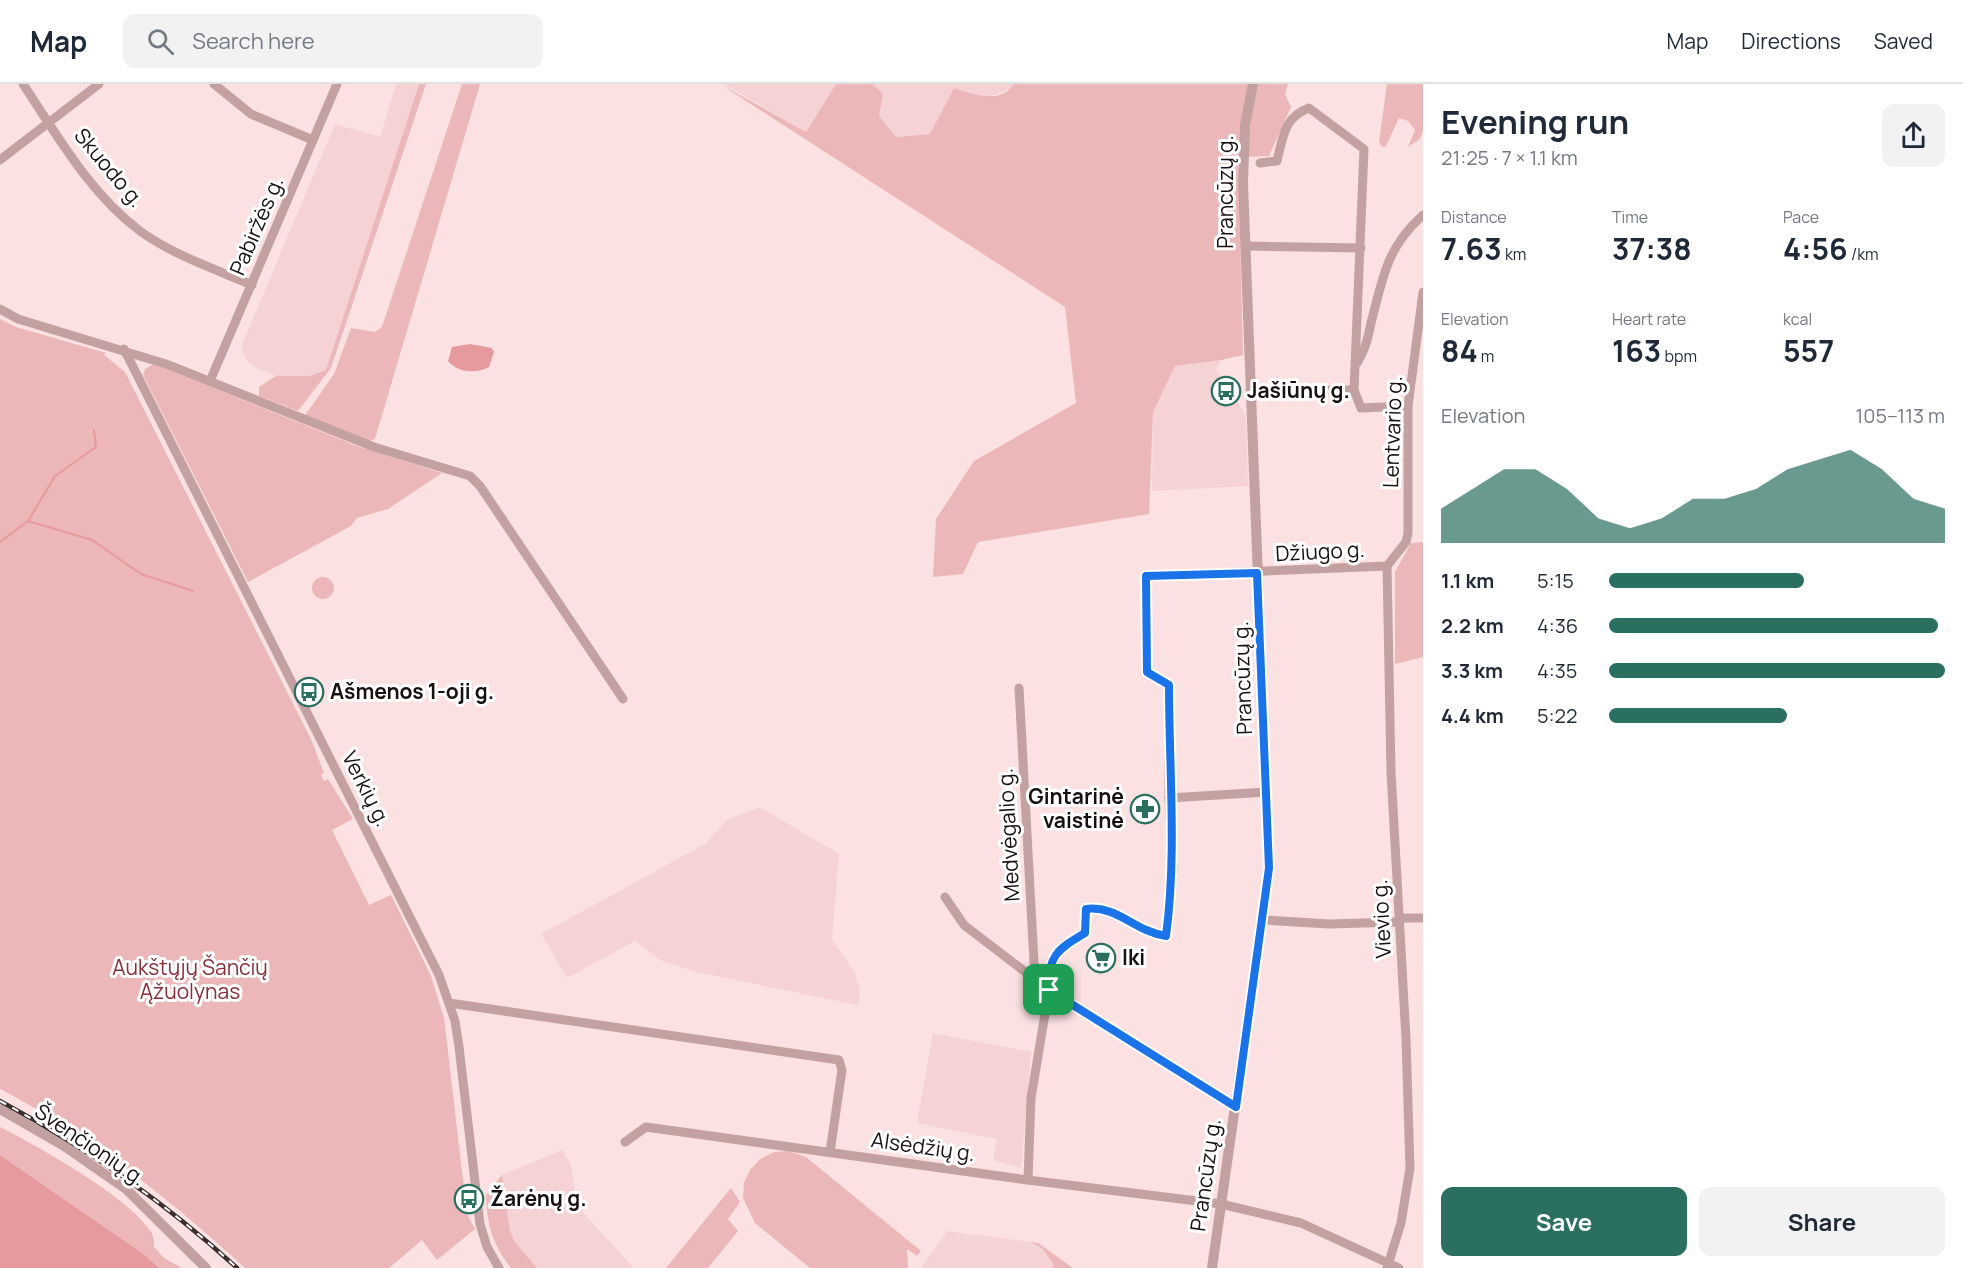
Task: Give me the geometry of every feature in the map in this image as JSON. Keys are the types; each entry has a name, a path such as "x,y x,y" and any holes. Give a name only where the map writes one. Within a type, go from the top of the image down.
{"street":[{"name":"Skuodo g.","path":"23,84 103,196 141,231 176,251 252,285"},
{"path":"0,160 99,84"},
{"path":"214,84 251,114 313,140"},
{"name":"Pabiržės g.","path":"210,381 337,84"},
{"name":"Prancūzų g.","path":"1212,1268 1264,921 1269,868 1243,160 1245,125 1253,84"},
{"path":"1260,163 1277,161 1287,122 1294,115 1309,108 1364,149 1354,390 1361,408 1408,406"},
{"name":"Lentvario g.","path":"1356,365 1365,349 1387,261 1403,234 1423,215"},
{"path":"1245,246 1361,248"},
{"name":"Lentvario g.","path":"1387,566 1406,542 1408,533 1408,406 1423,292"},
{"path":"0,309 18,319 124,349 374,447 470,476 480,486 623,699"},
{"name":"Verkių g.","path":"124,349 408,909 449,1003 459,1047 480,1224 487,1247 499,1268"},
{"path":"1251,391 1354,390"},
{"name":"Džiugo g.","path":"1169,798 1169,685 1147,672 1146,576 1387,566"},
{"name":"Vievio g.","path":"1387,566 1388,686 1410,1168 1401,1223 1388,1266"},
{"name":"Medvėgalio g.","path":"1018,688 1035,980"},
{"path":"1028,1180 1031,1098 1049,990 1048,972 1058,949 1085,933 1086,909 1103,907 1149,933 1166,936 1173,869 1169,798 1267,792"},
{"path":"945,897 964,925 1035,980 1236,1107"},
{"path":"1264,921 1329,924 1423,918"},
{"path":"449,1003 839,1060 842,1070 830,1152"},
{"name":"Švenčionių g.","path":"0,1109 64,1146 126,1189 206,1268"},
{"name":"Alsėdžių g.","path":"625,1142 646,1127 1028,1180 1221,1204 1301,1223 1388,1266 1399,1268"}],"shaded area":[{"path":"396,84 419,84 326,370 310,376 281,378 254,367 246,359 241,347 335,124 380,137"},
{"path":"724,84 836,84 806,132"},
{"path":"873,84 1014,84 1011,89 985,98 954,88 930,134 895,137 879,116 883,94"},
{"path":"470,344 492,348 494,352 489,367 479,371 467,371 457,368 448,361 452,347"},
{"path":"1221,360 1216,370 1246,415 1248,486 1152,491 1153,412 1175,365"},
{"path":"760,807 839,854 832,939 855,973 860,992 858,1005 696,972 662,961 635,941 567,978 541,934 705,844 727,820"},
{"path":"933,1033 1031,1052 1021,1168 993,1160 997,1139 917,1123"},
{"path":"562,1150 571,1164 577,1206 634,1268 537,1268 515,1242 510,1231 502,1175"},
{"path":"0,1155 145,1255 159,1268 0,1268"},
{"path":"947,1231 1031,1242 1043,1249 1054,1265 1052,1268 921,1268"}],"green space":[{"path":"419,84 426,84 331,368 298,411 259,396 259,387 276,376 310,376 326,370"},
{"path":"462,84 480,84 375,439 369,441 306,418 306,414 334,374 351,328 375,332 382,327"},
{"path":"720,84 806,132 836,84 873,84 883,94 879,116 896,137 930,134 954,88 978,95 994,96 1008,90 1014,84 1288,84 1285,94 1291,107 1269,156 1238,157 1243,355 1175,366 1153,412 1149,514 978,542 963,574 933,577 936,519 974,461 1076,403 1065,307"},
{"path":"1387,84 1423,84 1423,131 1420,139 1408,147 1415,130 1408,121 1399,118 1386,146 1382,147 1379,142"},
{"name":"Aukštųjų Šančių Ąžuolynas","path":"0,319 16,327 106,353 104,355 125,372 311,739 324,773 321,775 324,781 328,779 353,819 332,830 369,905 391,895 431,976 444,1018 467,1214 475,1229 437,1260 422,1240 389,1268 245,1268 128,1170 65,1127 0,1089"},
{"path":"154,364 357,446 442,473 388,509 357,518 351,526 248,582 143,375 145,369"},
{"path":"1423,542 1423,657 1395,664 1395,572 1411,543"},
{"path":"323,577 331,580 334,588 331,596 323,599 315,596 312,588 315,580"},
{"path":"0,1127 36,1146 102,1187 138,1216 152,1233 154,1247 164,1258 182,1268 159,1268 145,1255 0,1155"},
{"path":"788,1151 806,1157 921,1251 917,1256 907,1249 908,1268 810,1268 755,1223 743,1198 744,1183 750,1170 760,1159 774,1152"},
{"path":"502,1175 510,1231 515,1242 537,1268 511,1268 492,1234 486,1195"},
{"path":"731,1188 740,1202 728,1219 738,1231 708,1268 666,1268"},
{"path":"1031,1242 1038,1243 1073,1268 1052,1268 1054,1265 1043,1249"}],"waterway":[{"path":"0,542 28,521 55,476 96,447 94,430"},
{"path":"28,521 92,540 141,574 193,591"}],"railway":[{"path":"0,1101 63,1137 124,1177 182,1221 237,1268"}],"place":[{"name":"Jašiūnų g.","path":"1226,391"},
{"name":"Ašmenos 1-oji g.","path":"309,692"},
{"name":"Gintarinė vaistinė","path":"1145,809"},
{"name":"Iki","path":"1101,958"},
{"name":"Žarėnų g.","path":"469,1199"}],"route":[{"path":"1257,573 1269,868 1264,921 1236,1107 1049,990 1048,972 1058,949 1085,933 1086,909 1103,907 1149,933 1166,936 1174,850 1169,798 1169,685 1147,672 1146,576 1257,573"}]}
